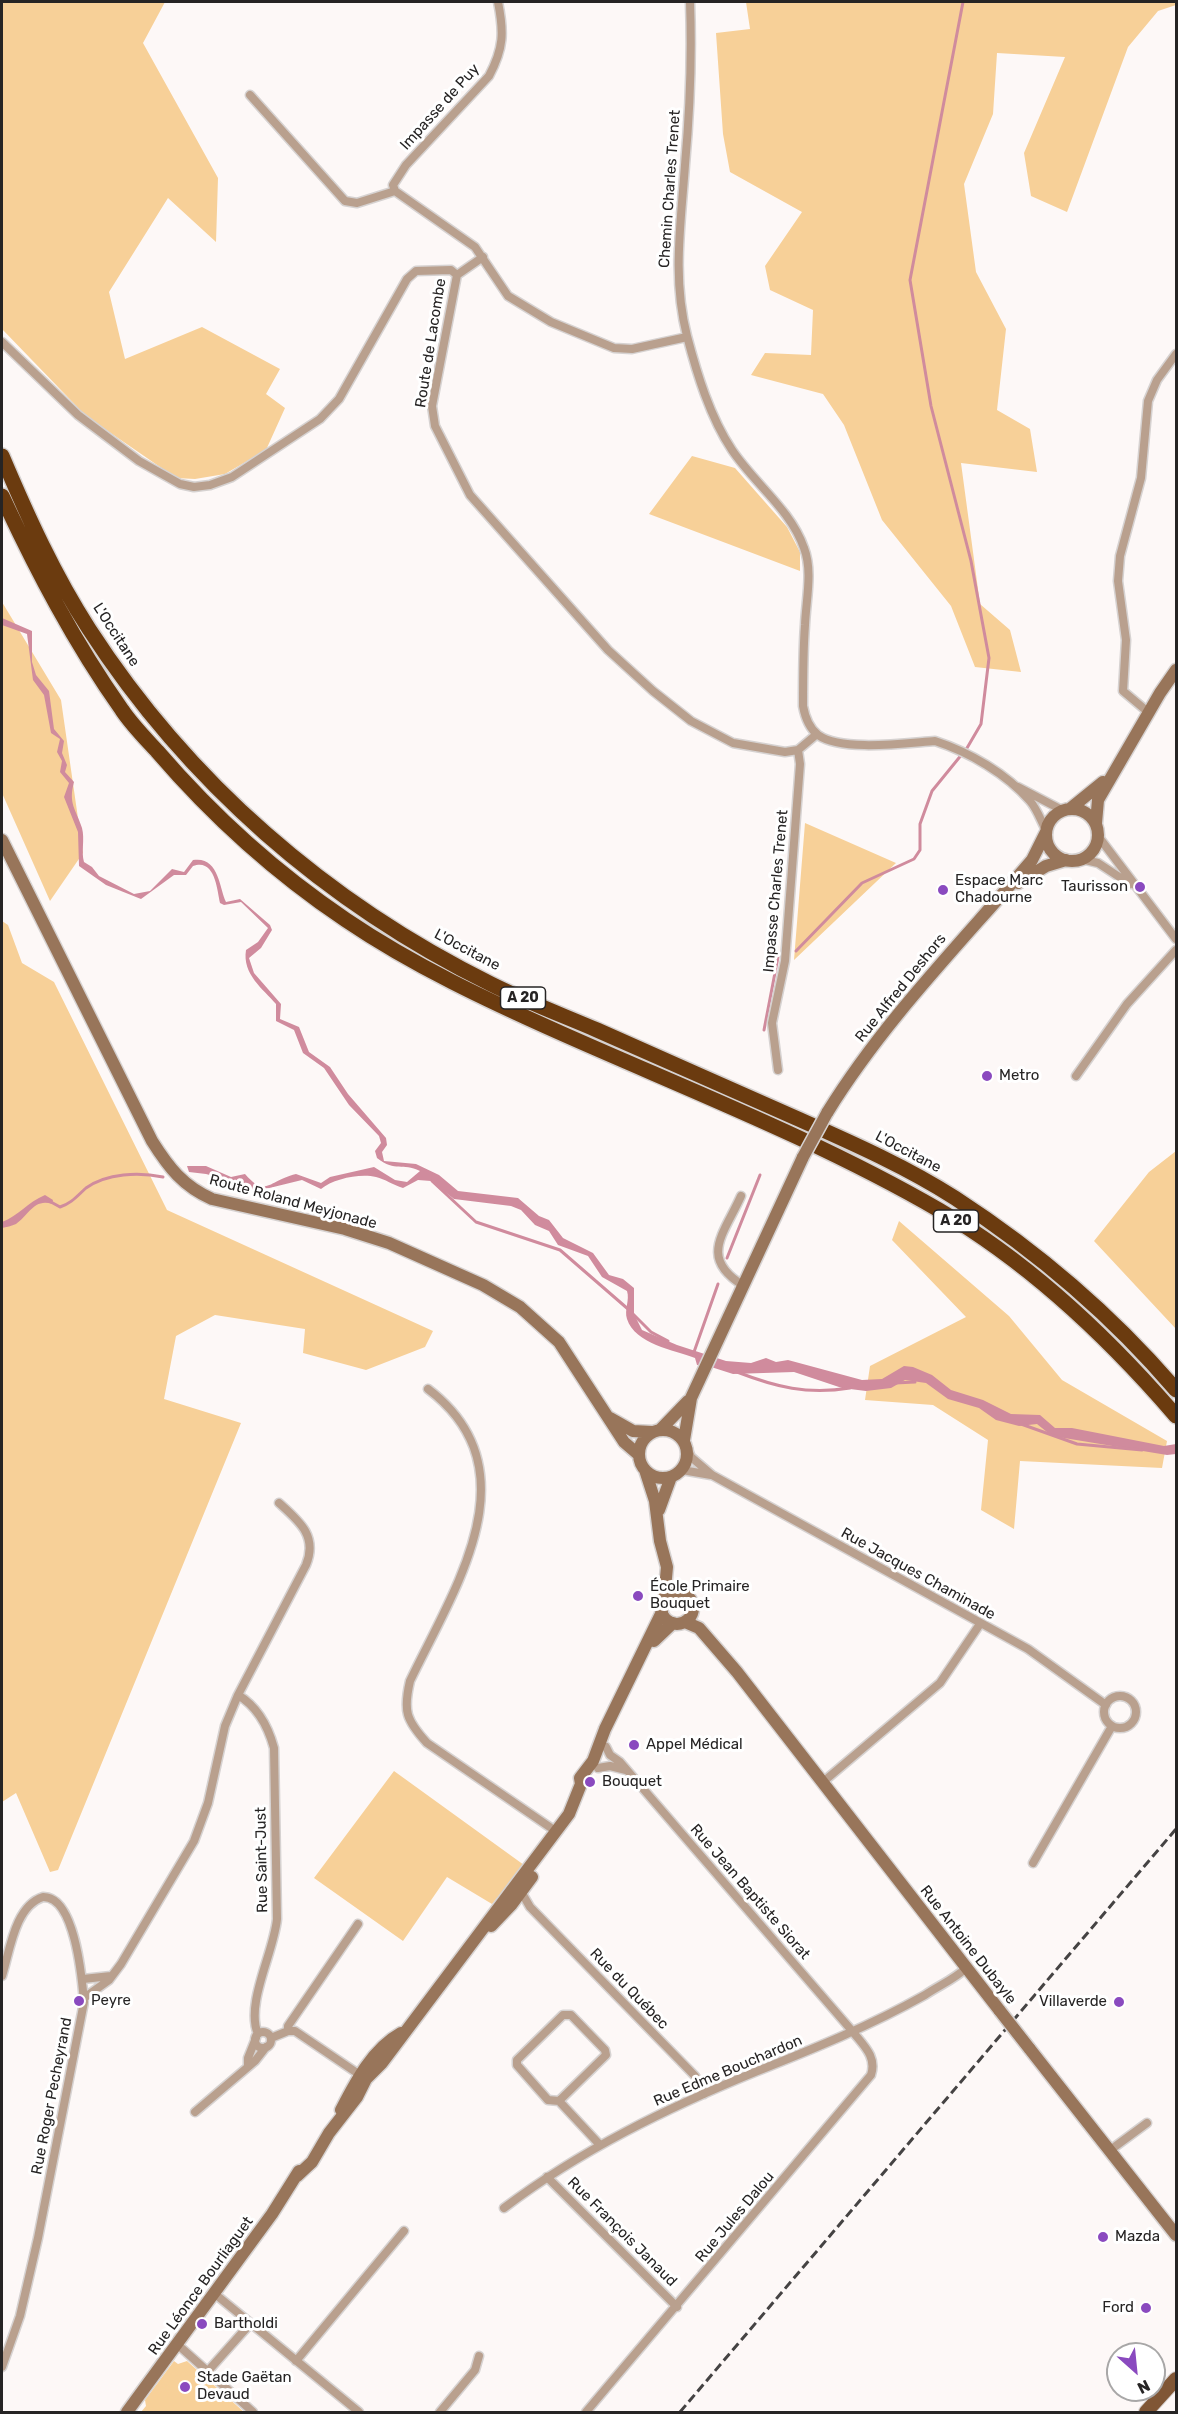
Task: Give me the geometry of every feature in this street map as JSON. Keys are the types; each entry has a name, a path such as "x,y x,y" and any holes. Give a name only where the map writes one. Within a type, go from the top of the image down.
{"highway":[{"name":"L'Occitane","path":"2,456 54,568 113,666 186,757 228,801 289,855 350,901 410,939 491,984 875,1154 952,1197 1027,1248 1079,1290 1122,1330 1176,1390"},
{"name":"A 20","path":"2,496 41,579 78,645 124,714 205,803 239,836 286,875 344,919 402,955 494,1003 863,1168 943,1212 1014,1260 1111,1342 1176,1416"}],"main road":[{"path":"1006,890 1046,866 1065,860 1081,859 1093,850 1097,830 1098,800 1148,712 1176,670"},
{"path":"1006,890 1032,860 1055,815 1095,790 1114,771"},
{"path":"1067,809 1086,812 1097,830"},
{"path":"1046,831 1049,846 1065,860"},
{"name":"Route Roland Meyjonade","path":"2,840 152,1141 178,1178 212,1200 345,1229 389,1243 483,1285 520,1307 559,1342 624,1443 639,1455"},
{"name":"Rue Alfred Deshors","path":"744,1286 803,1157 827,1113 892,1019 1006,890"},
{"path":"657,1517 676,1473 687,1458 685,1442 691,1398 744,1286"},
{"path":"663,1606 667,1568 657,1517 639,1455 642,1441 691,1398"},
{"path":"609,1418 633,1431 673,1431 685,1442"},
{"path":"644,1469 656,1477 676,1473"},
{"name":"Rue Antoine Dubayle","path":"667,1568 689,1600 696,1615 733,1661 737,1672"},
{"path":"663,1606 671,1594 689,1600 692,1615 679,1623"},
{"name":"Rue Léonce Bourliaguet","path":"127,2412 215,2294 297,2176 312,2162 329,2133 357,2097 363,2077 382,2063 404,2031 485,1929 545,1858 552,1845 553,1834 569,1814 581,1784 598,1768 663,1606"},
{"name":"Rue Antoine Dubayle","path":"663,1606 679,1623 699,1628 737,1672 1176,2235"},
{"name":"Rue Léonce Bourliaguet","path":"638,1671 655,1640 679,1623"},
{"name":"Rue Léonce Bourliaguet","path":"581,1784 580,1778 593,1761 605,1729 620,1710"},
{"path":"1146,2412 1176,2379"},
{"path":"1159,2412 1176,2393"}],"street":[{"name":"Impasse de Puy","path":"395,191 393,185 406,165 489,75 502,45 498,2"},
{"name":"Chemin Charles Trenet","path":"690,2 690,107 677,273 687,337 720,429 747,470 790,520 805,550 808,578 802,706 809,725 818,734"},
{"path":"250,95 345,201 357,203 395,191 463,238 483,257 515,303 551,322 614,348 632,349 687,337"},
{"path":"457,275 483,257"},
{"name":"Route de Lacombe","path":"2,342 78,415 138,461 180,484 194,487 210,485 232,477 320,419 339,399 406,279 416,270 451,270 457,275 432,406 435,426 470,495 608,650 691,721 733,743 784,752 798,750"},
{"path":"1148,712 1123,691 1126,640 1119,573 1120,556 1141,478 1148,401 1157,380 1176,354"},
{"path":"798,750 818,734 838,743 935,741 970,757 1014,785 1067,809"},
{"name":"Impasse Charles Trenet","path":"778,1070 772,1023 785,961 789,923 800,772 798,750"},
{"path":"1014,785 1032,803 1046,831"},
{"path":"1097,830 1135,888 1176,939"},
{"path":"1081,859 1098,863 1135,888"},
{"path":"1076,1076 1127,1004 1176,950"},
{"path":"741,1196 719,1245 717,1258 723,1271 744,1286"},
{"path":"428,1389 446,1402 460,1420 471,1442 483,1500 475,1541 410,1681 406,1700 407,1714 415,1729 427,1743 553,1834"},
{"name":"Rue Jacques Chaminade","path":"685,1442 691,1457 712,1475 1028,1649 1106,1705"},
{"name":"Rue Jacques Chaminade","path":"676,1473 712,1475"},
{"path":"84,1998 111,1976 121,1964 194,1841 208,1803 225,1726 238,1695 309,1557 311,1542 307,1532 279,1503"},
{"path":"823,1782 940,1683 980,1624"},
{"name":"Rue Saint-Just","path":"238,1695 260,1715 269,1730 274,1748 277,1919 275,1936 258,1993 255,2024 257,2036 248,2065"},
{"path":"1121,1696 1130,1700 1136,1709 1135,1718 1130,1725 1122,1728 1112,1726 1105,1719 1106,1705 1114,1697 1121,1696"},
{"path":"1033,1863 1112,1726"},
{"name":"Rue Jean Baptiste Siorat","path":"606,1747 609,1755 626,1770 853,2032"},
{"path":"598,1768 610,1766 626,1770"},
{"name":"Rue du Québec","path":"519,1888 530,1907 695,2076 704,2094"},
{"name":"Rue Roger Pecheyrand","path":"2,1976 21,1915 28,1904 49,1897 58,1902 67,1914 83,1979 84,1998 38,2238 20,2316 2,2367"},
{"path":"509,1901 530,1907"},
{"path":"288,2031 288,2026 300,2012 358,1924"},
{"name":"Rue Edme Bouchardon","path":"504,2208 547,2177 600,2145 704,2094 853,2032 905,2006 966,1968"},
{"path":"83,1979 111,1976"},
{"path":"300,2012 299,2021 302,2034"},
{"path":"559,2102 606,2055 605,2050 571,2015 563,2015 517,2060 517,2065 548,2100 559,2102 600,2145"},
{"path":"195,2112 248,2065 266,2047 271,2038 288,2031 302,2034 363,2077"},
{"name":"Rue Jules Dalou","path":"586,2412 871,2075 874,2065 870,2054 853,2032"},
{"path":"266,2047 260,2046 257,2036 266,2033 271,2038"},
{"path":"1109,2151 1147,2123"},
{"name":"Rue François Janaud","path":"547,2177 677,2307"},
{"path":"296,2361 404,2231"},
{"path":"215,2294 359,2412"},
{"path":"208,2371 250,2324"},
{"path":"177,2344 254,2412"},
{"path":"440,2412 475,2370 479,2356"}],"shaded area":[{"path":"2,2 165,2 143,43 218,178 216,242 168,198 109,292 125,359 202,327 280,369 266,394 285,408 266,450 225,474 195,479 176,478 86,416 2,329"},
{"path":"746,2 1176,2 1176,5 1158,11 1128,47 1067,212 1031,196 1024,153 1065,57 997,53 993,114 964,184 976,272 1006,329 997,410 1030,429 1037,472 961,463 980,604 1010,630 1021,672 975,667 951,606 882,520 844,425 823,394 751,375 765,353 811,355 813,310 770,290 765,266 802,212 730,172 723,134 716,33 750,29"},
{"path":"692,456 735,468 787,527 800,552 800,571 649,514"},
{"path":"2,602 61,700 83,853 50,901 2,793"},
{"path":"2,618 32,631 32,662 36,675 49,691 54,729 64,741 62,753 67,765 65,772 74,782 72,801 83,832 84,862 92,867 99,876 134,894 150,891 172,869 184,872 193,860 208,863 217,874 226,902 240,899 270,925 272,930 261,948 249,958 254,973 281,1004 280,1019 299,1027 309,1052 330,1067 348,1094 386,1138 387,1145 382,1152 384,1161 416,1164 439,1175 458,1191 518,1198 539,1216 549,1220 563,1238 593,1253 609,1275 623,1279 634,1288 634,1314 642,1330 677,1345 726,1361 751,1363 766,1358 776,1362 788,1360 862,1380 882,1379 904,1366 913,1367 932,1375 951,1390 983,1400 1011,1414 1040,1415 1055,1428 1072,1428 1164,1446 1176,1444 1176,1454 1167,1455 1052,1436 1037,1424 1019,1426 996,1420 979,1408 948,1399 926,1383 905,1380 891,1388 866,1391 842,1388 794,1372 733,1374 697,1365 695,1358 656,1345 638,1335 631,1328 626,1312 627,1291 602,1277 588,1256 558,1245 549,1231 535,1225 521,1210 511,1206 454,1199 431,1181 418,1180 403,1188 379,1178 355,1176 339,1180 321,1189 302,1180 253,1192 240,1183 189,1172 187,1166 206,1166 231,1177 245,1174 258,1185 268,1186 296,1174 321,1183 330,1177 374,1167 395,1180 407,1182 420,1171 414,1168 389,1165 377,1158 375,1151 381,1143 379,1136 349,1105 324,1068 303,1053 294,1030 276,1021 276,1004 250,974 246,959 246,950 258,942 268,928 241,902 224,905 220,903 214,876 206,866 193,866 186,875 174,875 141,899 106,885 79,866 78,832 64,797 69,783 60,772 62,761 57,752 60,739 51,733 44,695 33,680 27,634 2,625"},
{"path":"805,823 896,863 794,960"},
{"path":"2,921 8,925 22,963 54,982 167,1210 433,1331 425,1347 366,1370 303,1353 305,1329 215,1315 176,1336 164,1399 241,1423 58,1870 50,1872 16,1793 2,1802"},
{"path":"1176,1151 1176,1329 1094,1241 1149,1172"},
{"path":"45,1195 53,1200 52,1204 40,1203 16,1224 2,1228 2,1222"},
{"path":"899,1221 1009,1316 1062,1380 1167,1441 1162,1468 1020,1461 1014,1529 981,1510 988,1440 933,1405 865,1400 870,1366 966,1317 892,1240"},
{"path":"394,1771 524,1865 492,1904 447,1877 403,1941 314,1878"},
{"name":"Stade Gaëtan Devaud","path":"174,2361 178,2364 187,2361 244,2412 141,2412 146,2406 145,2400"}],"waterway":[{"path":"796,951 862,883 914,859 920,850 920,824 932,791 967,748 981,724 989,658 971,561 931,406 910,280 963,2"},
{"path":"764,1030 778,957"},
{"path":"51,1202 60,1207 74,1199 86,1188 104,1179 134,1174 163,1177"},
{"path":"727,1258 760,1175"},
{"path":"432,1181 476,1222 560,1250 628,1309"},
{"path":"694,1352 718,1284"},
{"path":"633,1314 651,1332 668,1341"},
{"path":"737,1372 779,1386 806,1390 850,1388"},
{"path":"895,1383 915,1382"},
{"path":"1021,1424 1077,1444 1142,1450"}],"railway":[{"path":"680,2412 1176,1829"}],"place":[{"name":"Taurisson","path":"1140,887"},
{"name":"Espace Marc Chadourne","path":"943,890"},
{"name":"Metro","path":"987,1076"},
{"name":"École Primaire Bouquet","path":"638,1596"},
{"name":"Appel Médical","path":"634,1745"},
{"name":"Bouquet","path":"590,1782"},
{"name":"Peyre","path":"79,2001"},
{"name":"Villaverde","path":"1119,2002"},
{"name":"Mazda","path":"1103,2237"},
{"name":"Ford","path":"1146,2308"},
{"name":"Bartholdi","path":"202,2324"},
{"name":"Stade Gaëtan Devaud","path":"185,2387"}]}
